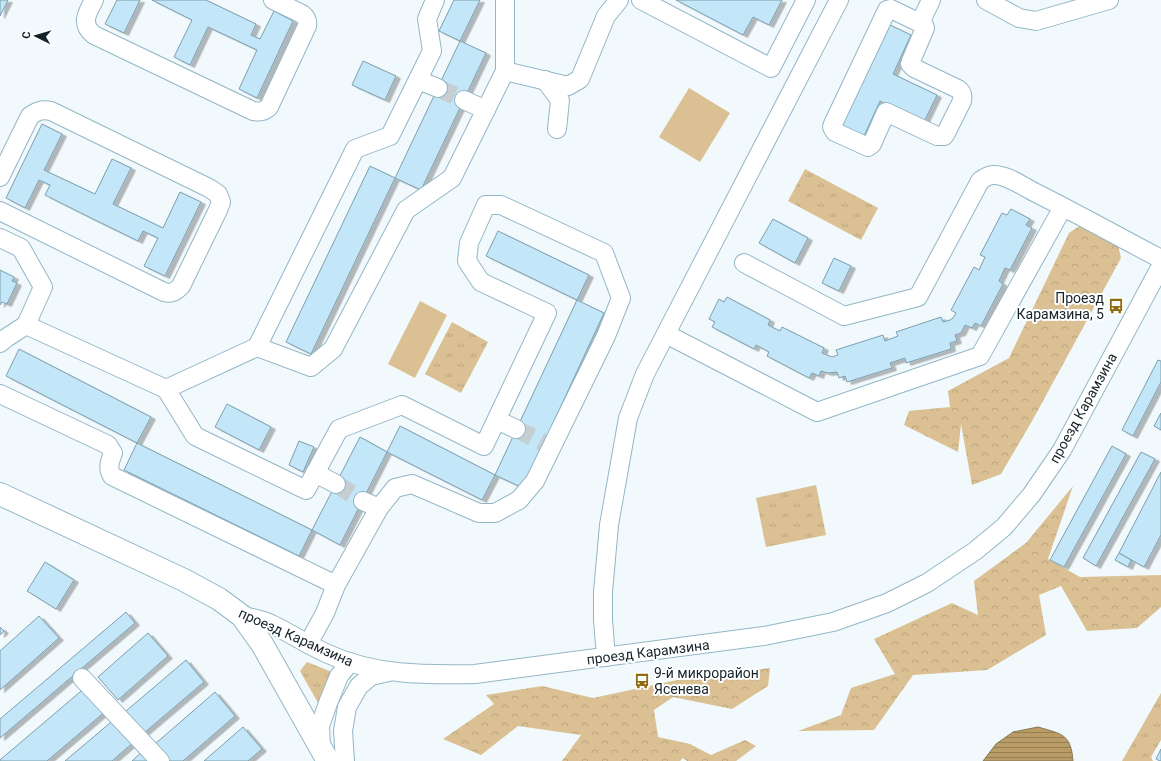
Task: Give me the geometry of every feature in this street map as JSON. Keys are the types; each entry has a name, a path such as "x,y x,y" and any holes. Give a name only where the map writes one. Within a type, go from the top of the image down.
{"main road":[{"name":"проезд Карамзина","path":"0,494 184,580 219,599 242,616"},
{"path":"242,616 262,644 324,755"}],"street":[{"path":"94,0 86,16 87,26 90,32 94,35 253,111 260,112 265,111 269,107 308,21 302,14 273,0"},
{"path":"166,389 257,347 355,149 390,136 432,51 427,19 435,0"},
{"path":"257,347 311,367 332,349 406,210 452,178 506,71 505,0"},
{"path":"506,71 568,86 580,79 606,16 619,0"},
{"path":"640,0 771,68 806,0"},
{"path":"606,657 603,620 609,525 628,418 645,374 839,0"},
{"path":"920,23 931,0"},
{"path":"986,0 1019,18 1036,21 1108,0"},
{"path":"891,9 920,23 924,25 925,28 910,64 958,89 962,96 962,100 944,136 937,136 886,112 872,144 868,147 835,132 832,127 833,124 887,10 891,9"},
{"path":"418,80 438,88"},
{"path":"545,80 560,100 557,129"},
{"path":"464,100 486,110"},
{"path":"0,177 30,116 36,111 44,110 51,111 209,188 218,194 221,202 181,286 176,291 171,293 164,292 0,211"},
{"path":"744,263 844,316 918,297 980,181 988,176 994,175 1003,176 1161,259"},
{"path":"26,326 166,389 196,436 306,490 339,429 402,405 484,446 547,314 481,282 467,261 469,243 486,206 500,205 604,253 621,298 606,336 548,445 534,481 519,500 495,512 479,513 412,484 395,488 371,504 325,613 308,644"},
{"path":"666,334 817,412 980,356 1063,207"},
{"path":"21,248 31,227"},
{"path":"0,238 21,248 43,288 26,326 2,339"},
{"name":"проезд Карамзина","path":"242,616 270,623 328,654 350,662 389,672 431,675 475,674 764,636 833,622 887,603 921,586 975,551 1004,527 1032,494 1062,450 1161,266"},
{"path":"0,394 108,445 113,453 109,463 109,471 112,476 336,584"},
{"path":"497,420 516,429"},
{"path":"315,473 336,484"},
{"path":"324,755 320,726 339,676 350,662"},
{"path":"345,761 343,731 347,707 359,686 371,676 389,672"},
{"path":"82,678 160,761"}],"green space":[{"path":"689,88 730,113 700,162 659,137"},
{"path":"805,169 878,208 861,240 788,201"},
{"path":"1081,225 1118,245 1121,258 1032,421 1001,474 972,485 961,424 958,452 904,425 909,411 950,407 948,391 1009,358 1069,233"},
{"path":"420,301 447,315 415,378 388,364"},
{"path":"452,322 488,342 461,393 425,374"},
{"path":"816,485 826,535 766,547 756,498"},
{"path":"1073,486 1048,559 1080,577 1161,575 1161,607 1137,628 1087,631 1061,586 1039,595 1046,635 987,670 913,675 874,730 798,731 841,715 851,688 895,674 874,639 952,603 978,615 974,581 1026,543"},
{"path":"307,662 332,672 322,710 300,671"},
{"path":"770,668 768,686 732,709 673,697 654,710 658,737 690,744 711,755 745,740 756,746 736,761 687,761 683,758 680,761 562,761 581,735 518,726 481,755 443,739 494,704 486,695 542,686 593,698 691,677"},
{"path":"1161,693 1161,740 1151,757 1153,761 1122,761"}],"shaded area":[{"path":"1038,727 1064,736 1070,745 1073,761 983,761 996,744 1013,732"}],"building":[{"path":"0,0 8,0 0,16"},
{"path":"117,0 140,0 124,33 105,24"},
{"path":"152,0 206,0 256,24 251,35 260,39 274,11 293,21 257,98 239,89 257,50 208,27 190,65 174,57 192,20"},
{"path":"454,0 480,0 460,41 439,31"},
{"path":"676,0 782,0 769,25 753,17 743,35"},
{"path":"888,24 911,35 893,74 937,95 924,122 880,101 864,136 841,125"},
{"path":"460,41 486,53 421,190 395,178"},
{"path":"363,61 396,76 385,100 352,85"},
{"path":"42,124 62,134 44,170 95,194 112,159 131,168 113,204 163,228 180,192 201,202 165,276 144,266 158,238 143,231 138,241 93,219 45,195 50,185 39,180 25,208 6,198"},
{"path":"370,166 395,178 311,354 286,342"},
{"path":"1011,209 1030,219 1026,225 1032,228 1010,270 1005,268 999,281 1003,284 981,326 975,323 972,328 965,325 961,333 955,335 957,341 950,343 951,349 906,363 905,358 890,363 892,368 847,382 845,376 839,378 837,372 828,373 821,371 819,376 812,373 809,378 767,356 769,352 756,345 754,349 712,327 715,322 709,319 719,299 724,302 727,297 770,320 768,325 780,331 782,327 824,348 822,353 832,357 838,355 836,350 883,335 885,341 898,336 896,332 941,317 943,322 950,320 956,313 951,310 974,267 979,270 985,257 980,255 1002,213 1007,215"},
{"path":"773,219 808,238 795,263 759,243"},
{"path":"498,231 589,275 577,300 486,256"},
{"path":"834,258 851,266 839,291 822,283"},
{"path":"0,270 14,277 12,281 17,283 7,304 2,302 0,305"},
{"path":"577,300 604,313 523,488 495,475"},
{"path":"19,349 151,417 137,443 6,376"},
{"path":"1158,360 1161,361 1161,382 1133,436 1122,430"},
{"path":"227,404 271,427 259,450 215,427"},
{"path":"1161,413 1161,430 1154,426"},
{"path":"400,426 495,475 482,500 387,452"},
{"path":"360,437 387,452 340,545 312,530"},
{"path":"299,441 314,447 303,472 289,465"},
{"path":"137,443 312,530 299,556 124,470"},
{"path":"1112,446 1126,454 1064,567 1050,560"},
{"path":"1141,452 1155,459 1096,566 1083,558"},
{"path":"1161,472 1161,535 1144,567 1119,553"},
{"path":"1119,553 1131,560 1128,567 1115,560"},
{"path":"45,562 74,580 56,609 27,591"},
{"path":"126,612 135,623 0,738 0,719"},
{"path":"39,616 59,638 0,690 0,651"},
{"path":"0,627 4,631 0,635"},
{"path":"148,633 168,656 118,700 98,677"},
{"path":"186,660 204,682 144,733 126,711"},
{"path":"87,686 107,710 47,761 0,761 0,760"},
{"path":"215,692 235,716 183,761 170,761 155,744"},
{"path":"116,718 135,741 112,761 65,761"},
{"path":"243,727 262,749 248,761 204,761"},
{"path":"1161,749 1161,761 1160,761 1156,759"},
{"path":"143,751 151,761 132,761"}],"tunnel":[{"path":"438,88 464,100"},
{"path":"516,429 544,443"},
{"path":"336,484 363,501"}],"place":[{"name":"Проезд Карамзина, 5","path":"1116,306"},
{"name":"9-й микрорайон Ясенева","path":"642,681"}]}
